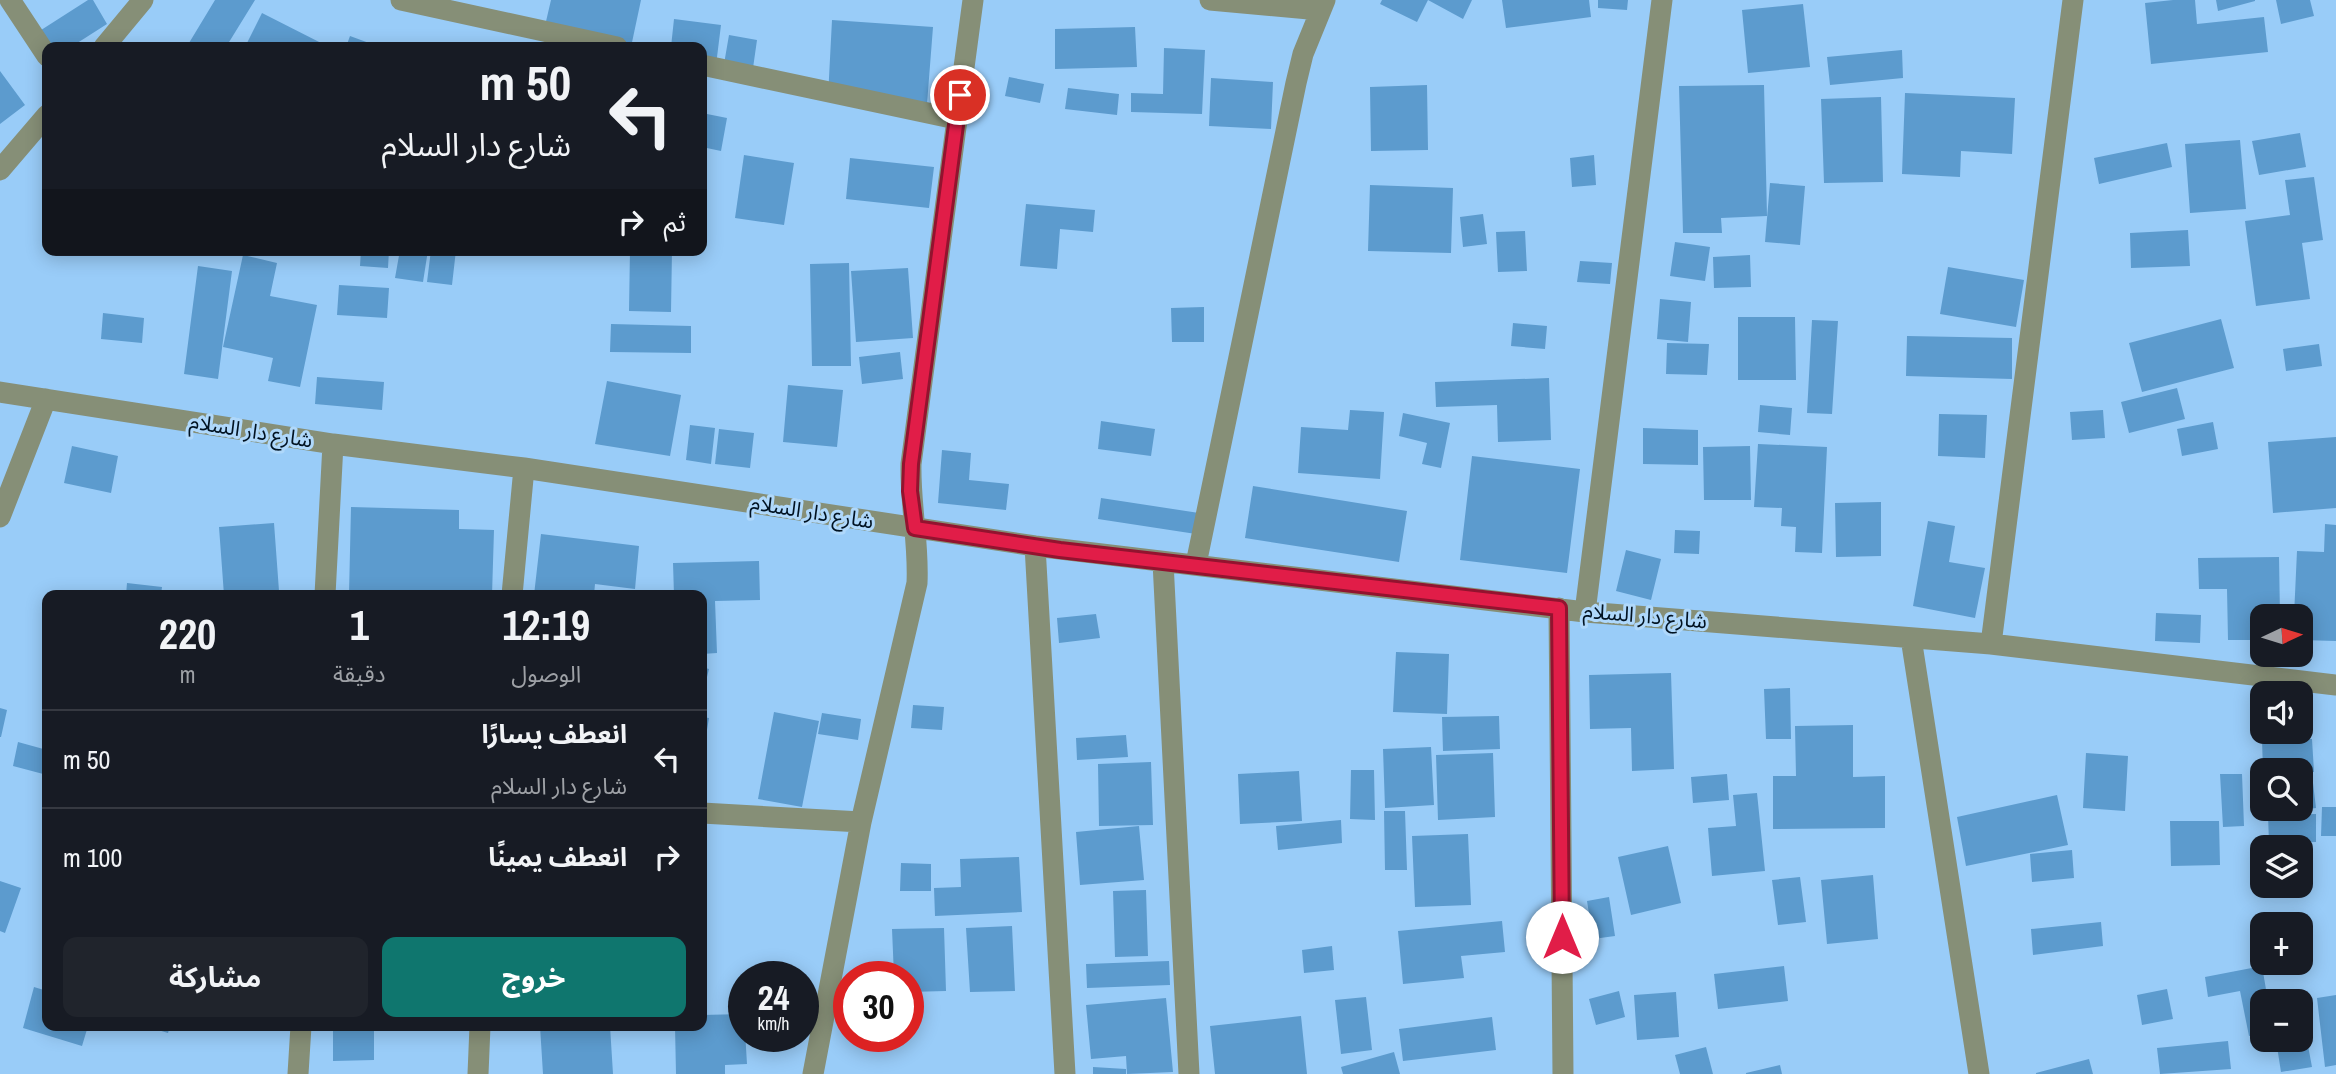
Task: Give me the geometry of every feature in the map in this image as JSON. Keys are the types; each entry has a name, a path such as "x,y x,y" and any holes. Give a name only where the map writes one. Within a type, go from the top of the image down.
{"street":[{"path":"10,0 42,48"},
{"path":"108,42 143,0"},
{"path":"401,0 594,42"},
{"path":"813,1074 861,822 917,583 919,558 910,491 911,464 973,0"},
{"path":"1196,564 1296,83 1303,54 1322,5 1210,0"},
{"path":"1585,612 1662,0"},
{"path":"1991,644 2073,0"},
{"path":"707,66 956,119"},
{"path":"0,170 42,121"},
{"name":"شارع دار السلام","path":"0,392 333,444 523,468 1035,546 1585,612 1991,644 2336,685"},
{"path":"0,517 46,399"},
{"path":"324,590 333,444"},
{"path":"512,590 523,468"},
{"path":"1035,546 1065,1074"},
{"path":"1163,562 1189,1074"},
{"path":"1559,608 1563,1074"},
{"path":"1911,638 1979,1074"},
{"path":"707,813 861,822"},
{"path":"298,1074 301,1031"},
{"path":"478,1074 480,1031"}],"building":[{"path":"88,0 93,0 107,24 79,42 45,42 38,32"},
{"path":"215,0 255,0 229,42 190,42"},
{"path":"551,0 641,0 632,42 605,42 544,30"},
{"path":"1382,0 1428,0 1417,22 1380,4"},
{"path":"1428,0 1472,0 1463,19"},
{"path":"1502,0 1589,0 1591,17 1506,28"},
{"path":"1598,0 1628,0 1627,10 1598,8"},
{"path":"2195,0 2197,24 2264,17 2268,52 2151,64 2145,3"},
{"path":"2216,0 2255,0 2255,1 2218,11"},
{"path":"2276,0 2310,0 2314,16 2281,24"},
{"path":"1803,4 1810,67 1748,73 1742,10"},
{"path":"262,13 319,42 248,42"},
{"path":"674,19 721,25 716,65 707,64 707,42 672,42"},
{"path":"832,20 933,27 927,104 828,97"},
{"path":"1135,27 1137,67 1055,69 1055,29"},
{"path":"729,35 757,40 753,68 724,64"},
{"path":"350,36 366,42 348,42"},
{"path":"1164,48 1205,50 1202,114 1131,112 1131,93 1163,94"},
{"path":"1902,50 1903,78 1830,85 1827,57"},
{"path":"0,71 25,105 0,124"},
{"path":"1009,77 1044,84 1040,103 1005,96"},
{"path":"1211,78 1273,82 1271,129 1209,126"},
{"path":"1427,85 1428,150 1371,151 1370,87"},
{"path":"1764,85 1767,216 1721,218 1722,233 1683,233 1679,86"},
{"path":"1068,88 1119,94 1117,115 1065,109"},
{"path":"1905,93 2015,98 2012,154 1961,151 1960,177 1902,174"},
{"path":"1881,97 1883,182 1824,183 1821,99"},
{"path":"707,114 727,118 721,151 707,148"},
{"path":"2300,133 2306,167 2259,175 2252,141"},
{"path":"2240,140 2246,209 2190,213 2185,144"},
{"path":"2167,143 2172,167 2099,184 2094,158"},
{"path":"744,155 794,163 784,225 735,218"},
{"path":"1594,155 1596,185 1572,187 1570,158"},
{"path":"850,158 934,167 929,208 846,199"},
{"path":"2314,177 2323,240 2302,243 2310,299 2256,306 2245,221 2290,215 2285,180"},
{"path":"1770,183 1805,186 1800,245 1765,242"},
{"path":"1370,185 1453,188 1451,253 1368,251"},
{"path":"1026,204 1095,210 1093,232 1060,229 1057,269 1020,266"},
{"path":"1483,214 1487,244 1463,247 1460,217"},
{"path":"2188,230 2190,266 2131,268 2130,233"},
{"path":"1525,231 1527,271 1498,272 1496,232"},
{"path":"1675,242 1710,247 1705,281 1670,276"},
{"path":"1750,255 1751,287 1714,288 1713,257"},
{"path":"243,256 277,263 270,296 317,305 300,387 268,381 273,358 223,347"},
{"path":"361,256 389,256 388,268 360,266"},
{"path":"399,256 427,256 423,282 395,278"},
{"path":"430,256 455,256 452,285 427,282"},
{"path":"630,256 672,256 671,312 629,311"},
{"path":"1580,261 1612,263 1610,284 1577,282"},
{"path":"849,263 851,366 812,366 810,264"},
{"path":"198,266 232,271 218,379 184,374"},
{"path":"1948,267 2024,280 2016,327 1940,314"},
{"path":"908,268 913,338 856,342 851,271"},
{"path":"339,285 389,288 387,318 337,315"},
{"path":"1660,299 1691,302 1688,342 1657,339"},
{"path":"1204,307 1204,342 1172,342 1171,308"},
{"path":"103,313 144,318 142,343 101,339"},
{"path":"1738,317 1795,317 1796,380 1738,380"},
{"path":"2221,319 2234,368 2142,392 2129,343"},
{"path":"1812,320 1838,321 1832,414 1807,413"},
{"path":"1513,323 1547,326 1545,349 1511,346"},
{"path":"611,324 691,326 691,353 610,352"},
{"path":"1907,336 2012,338 2012,379 1906,376"},
{"path":"1667,343 1709,344 1707,375 1666,374"},
{"path":"2319,344 2322,366 2286,371 2283,349"},
{"path":"900,352 903,379 862,384 859,357"},
{"path":"317,377 384,382 382,410 315,404"},
{"path":"1549,378 1551,440 1498,442 1497,405 1436,407 1435,382"},
{"path":"607,381 681,395 670,456 595,444"},
{"path":"788,385 843,390 837,447 783,442"},
{"path":"2177,388 2185,419 2129,433 2121,402"},
{"path":"1760,405 1792,408 1790,435 1758,432"},
{"path":"1350,410 1384,412 1380,479 1298,473 1301,427 1348,430"},
{"path":"2103,410 2105,438 2072,440 2070,412"},
{"path":"1403,413 1450,423 1441,468 1422,464 1427,443 1399,436"},
{"path":"1939,414 1987,415 1985,458 1938,456"},
{"path":"1101,421 1155,429 1151,456 1098,449"},
{"path":"2213,422 2218,449 2182,456 2177,429"},
{"path":"690,425 715,428 711,464 686,460"},
{"path":"1643,428 1698,430 1698,465 1643,464"},
{"path":"719,429 754,433 750,468 715,464"},
{"path":"2336,437 2336,508 2273,513 2268,442"},
{"path":"1758,444 1827,447 1822,553 1795,552 1796,527 1781,526 1782,508 1754,507"},
{"path":"72,446 118,456 111,493 64,483"},
{"path":"1750,446 1751,500 1704,500 1703,447"},
{"path":"942,450 971,453 969,480 1009,484 1006,510 938,503"},
{"path":"1472,456 1580,469 1567,573 1460,560"},
{"path":"1253,486 1407,511 1399,562 1245,538"},
{"path":"1101,498 1199,513 1196,534 1098,519"},
{"path":"1881,502 1881,556 1836,557 1835,503"},
{"path":"351,507 459,510 459,529 494,530 492,590 349,590"},
{"path":"1928,521 1955,526 1949,562 1985,568 1975,618 1913,606"},
{"path":"274,523 279,590 224,590 219,527"},
{"path":"2325,524 2336,525 2336,641 2314,640 2314,604 2295,604 2297,551 2324,552"},
{"path":"1675,530 1700,531 1699,554 1674,553"},
{"path":"541,534 639,546 635,589 595,584 594,590 535,590"},
{"path":"1626,550 1661,559 1651,600 1616,591"},
{"path":"2279,557 2280,604 2250,604 2250,640 2228,640 2227,589 2199,589 2198,558"},
{"path":"759,561 760,600 715,601 717,653 707,654 707,590 674,590 673,563"},
{"path":"127,583 162,587 162,590 126,590"},
{"path":"2156,613 2201,615 2200,643 2155,641"},
{"path":"1096,614 1100,638 1059,643 1057,618"},
{"path":"1396,652 1449,654 1447,714 1393,712"},
{"path":"1671,673 1674,769 1632,771 1631,728 1590,729 1589,675"},
{"path":"1790,688 1791,739 1766,739 1764,689"},
{"path":"913,705 944,707 942,730 911,728"},
{"path":"0,708 7,710 1,737 0,737"},
{"path":"774,712 819,721 802,807 758,799"},
{"path":"822,713 861,719 858,740 818,734"},
{"path":"1499,716 1500,749 1443,751 1442,717"},
{"path":"1853,725 1853,777 1885,776 1885,828 1773,829 1773,776 1796,776 1795,726"},
{"path":"1126,735 1128,757 1077,760 1076,738"},
{"path":"18,742 42,749 42,774 13,766"},
{"path":"2262,744 2312,744 2314,772 2313,758 2263,758"},
{"path":"1431,747 1434,805 1385,808 1383,749"},
{"path":"1493,753 1495,817 1438,820 1436,755"},
{"path":"2086,753 2128,756 2125,811 2083,808"},
{"path":"1151,762 1153,825 1099,826 1098,764"},
{"path":"1351,770 1374,770 1375,820 1350,819"},
{"path":"1299,771 1302,821 1240,824 1238,774"},
{"path":"1727,774 1729,800 1693,803 1691,777"},
{"path":"2220,774 2242,774 2244,826 2223,827"},
{"path":"2313,783 2316,808 2313,808"},
{"path":"1757,793 1765,871 1712,876 1708,828 1736,826 1733,795"},
{"path":"2057,795 2068,845 1966,866 1957,817"},
{"path":"2322,807 2336,807 2336,836 2321,836"},
{"path":"1384,811 1405,811 1407,870 1385,870"},
{"path":"2313,814 2316,814 2316,842 2313,842 2313,835 2269,835 2268,821 2313,821"},
{"path":"1341,820 1342,843 1278,850 1276,826"},
{"path":"2170,821 2219,821 2220,865 2171,866"},
{"path":"1139,826 1144,880 1080,885 1076,832"},
{"path":"1468,834 1471,905 1415,907 1412,836"},
{"path":"1668,846 1681,903 1631,915 1618,857"},
{"path":"2072,850 2074,878 2032,882 2030,854"},
{"path":"1019,857 1022,912 935,916 934,888 961,887 960,859"},
{"path":"901,863 931,864 931,891 900,891"},
{"path":"1873,875 1878,939 1827,944 1821,880"},
{"path":"1800,877 1806,922 1778,925 1772,880"},
{"path":"0,881 21,888 5,933 0,931"},
{"path":"1146,890 1148,956 1115,957 1113,891"},
{"path":"1609,897 1615,936 1593,939 1587,901"},
{"path":"1502,921 1505,952 1461,956 1464,978 1403,984 1398,931"},
{"path":"2101,922 2103,946 2033,955 2031,929"},
{"path":"1012,926 1015,991 970,992 966,928"},
{"path":"944,928 946,991 924,992 924,961 893,961 892,929"},
{"path":"1332,946 1334,970 1304,973 1302,950"},
{"path":"1169,961 1170,985 1087,988 1086,964"},
{"path":"1784,966 1788,1001 1718,1009 1714,974"},
{"path":"2250,968 2250,975 2264,975 2266,989 2250,989 2250,1036 2240,991 2208,997 2205,977"},
{"path":"34,987 42,989 42,1031 86,1031 82,1046 23,1028"},
{"path":"2167,989 2173,1019 2142,1025 2137,995"},
{"path":"1619,991 1625,1017 1596,1025 1589,999"},
{"path":"1676,992 1679,1037 1637,1040 1634,995"},
{"path":"2336,995 2336,1065 2325,1067 2317,998"},
{"path":"1366,997 1372,1050 1341,1054 1335,1000"},
{"path":"1166,998 1173,1072 1127,1074 1126,1056 1091,1059 1086,1005"},
{"path":"728,1014 728,1052 746,1052 747,1064 725,1065 725,1074 676,1074 675,1031 707,1031 707,1015"},
{"path":"1301,1016 1307,1074 1215,1074 1210,1026"},
{"path":"1492,1017 1496,1050 1403,1061 1399,1029"},
{"path":"333,1031 374,1031 374,1060 333,1061"},
{"path":"540,1031 610,1031 613,1074 543,1074"},
{"path":"2228,1041 2231,1069 2160,1074 2157,1048"},
{"path":"1706,1047 1713,1074 1680,1074 1675,1055"},
{"path":"1394,1052 1400,1074 1343,1074 1341,1067"},
{"path":"2278,1052 2309,1052 2312,1067 2281,1072"},
{"path":"2089,1059 2093,1074 2036,1074 2036,1073"},
{"path":"1780,1065 1782,1074 1746,1074 1746,1073"},
{"path":"1093,1067 1126,1069 1126,1074 1093,1074"}],"route":[{"path":"960,95 911,464 910,491 915,528 1060,550 1559,608 1562,937"}]}
